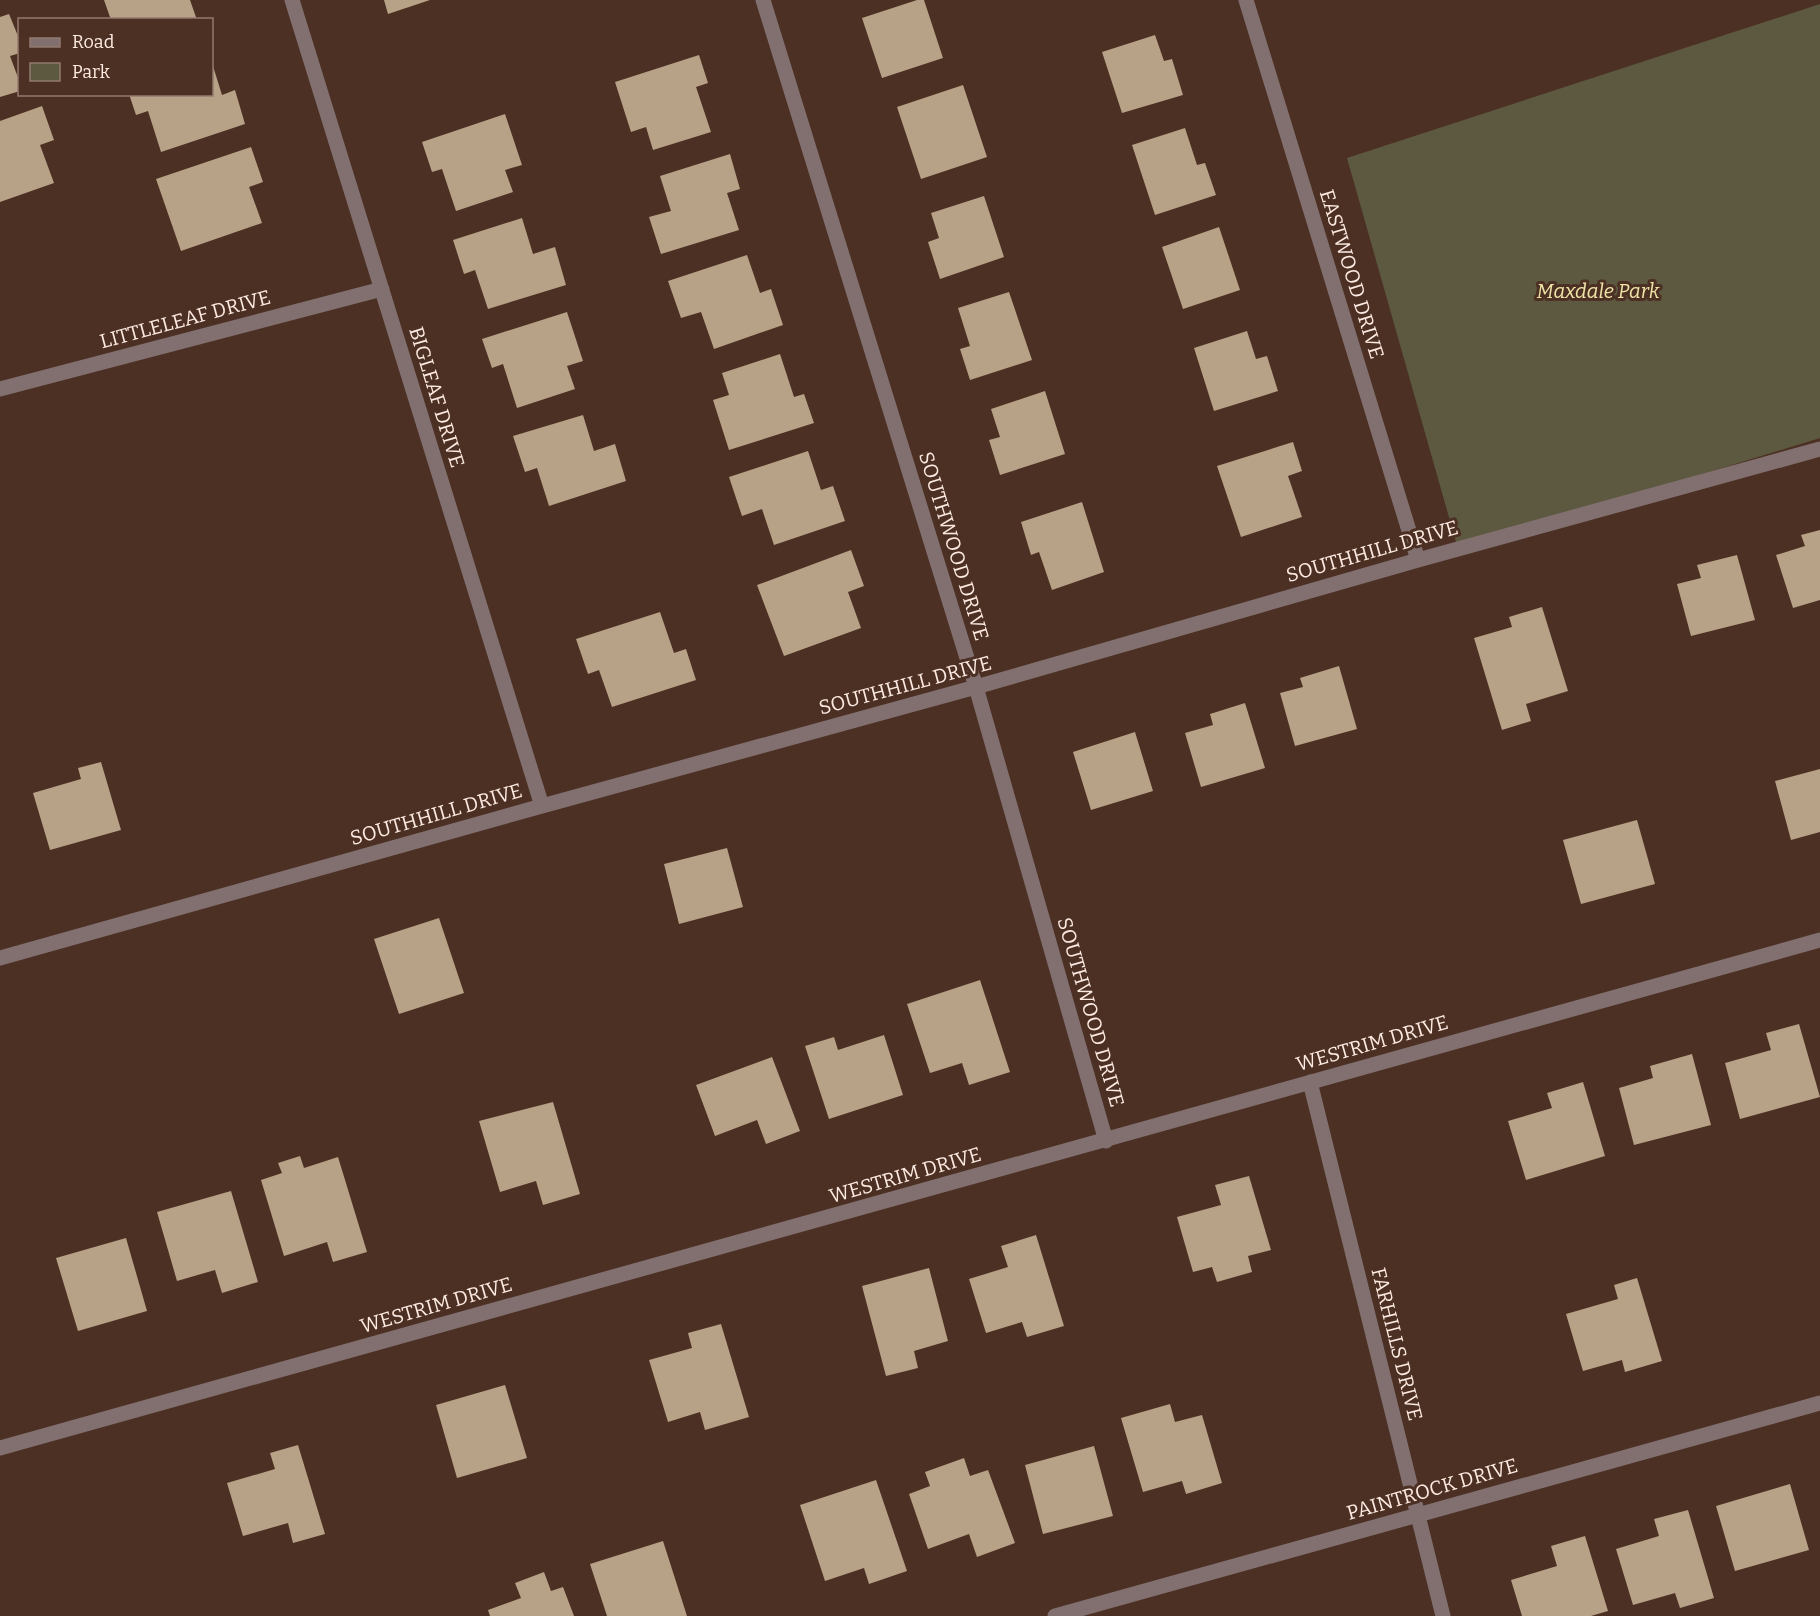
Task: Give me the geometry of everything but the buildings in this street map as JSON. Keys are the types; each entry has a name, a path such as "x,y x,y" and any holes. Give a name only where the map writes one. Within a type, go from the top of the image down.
{"street":[{"name":"BIGLEAF DRIVE","path":"292,0 542,806"},
{"name":"SOUTHWOOD DRIVE","path":"763,0 976,687 1106,1141"},
{"name":"EASTWOOD DRIVE","path":"1246,0 1418,560"},
{"name":"LITTLELEAF DRIVE","path":"0,389 382,289"},
{"name":"SOUTHHILL DRIVE","path":"0,958 976,687 1418,560 1820,449"},
{"name":"WESTRIM DRIVE","path":"0,1448 1820,940"},
{"name":"FARHILLS DRIVE","path":"1310,1082 1443,1616"},
{"name":"PAINTROCK DRIVE","path":"1055,1616 1820,1403"}],"green space":[{"name":"Maxdale Park","path":"1820,4 1820,438 1458,549 1347,158"}]}
